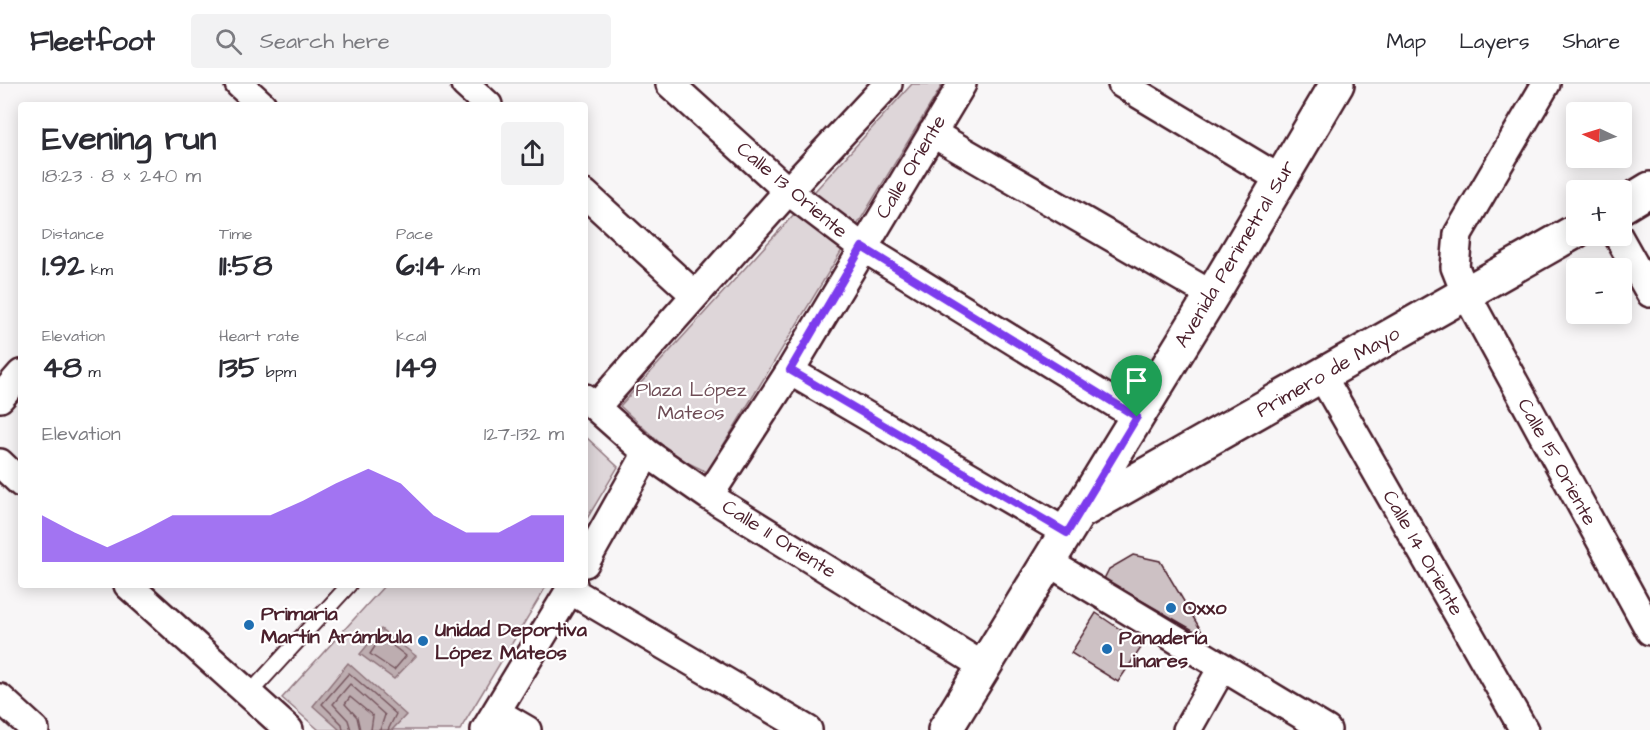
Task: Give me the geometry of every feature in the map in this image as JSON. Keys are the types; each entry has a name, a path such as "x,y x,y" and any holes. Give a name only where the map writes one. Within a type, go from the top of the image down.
{"street":[{"path":"239,84 259,102"},
{"path":"465,84 485,102"},
{"name":"Calle 13 Oriente","path":"670,84 788,191 862,247 1137,417"},
{"name":"Calle Oriente","path":"709,496 790,370 962,84"},
{"path":"1122,84 1280,179"},
{"name":"Avenida Perimetral Sur","path":"945,730 1212,295 1337,84"},
{"name":"Calle 15 Oriente","path":"1546,84 1458,234 1455,267 1465,292 1650,631"},
{"path":"590,403 695,295 884,85"},
{"path":"932,133 1212,295"},
{"path":"1632,200 1650,189"},
{"path":"588,197 695,295"},
{"name":"Primero de Mayo","path":"1073,523 1465,292 1566,236"},
{"path":"1624,246 1650,293"},
{"path":"790,370 1073,523"},
{"name":"Calle 14 Oriente","path":"1322,376 1524,730"},
{"path":"0,398 18,377"},
{"name":"Calle 11 Oriente","path":"590,403 647,453 709,496 983,666"},
{"path":"588,558 647,453"},
{"path":"1048,562 1327,730"},
{"path":"131,588 289,730"},
{"path":"527,730 491,721 570,588"},
{"path":"573,588 808,730"},
{"path":"1187,730 1222,668"},
{"path":"0,698 35,730"}],"lane":[{"path":"248,695 346,588"}],"green space":[{"name":"Plaza López Mateos","path":"912,84 943,84 707,472 674,456 620,406"},
{"path":"588,439 618,467 588,517"},
{"name":"Unidad Deportiva López Mateos","path":"382,588 545,588 460,730 319,730 282,698"}],"water":[{"path":"381,629 416,656 394,679 360,654"},
{"path":"348,663 406,715 392,730 340,730 313,706"}],"building":[{"name":"Oxxo","path":"1133,555 1160,561 1205,637 1104,579 1109,569"},
{"name":"Panadería Linares","path":"1096,613 1143,645 1118,682 1071,653"}],"place":[{"name":"Oxxo","path":"1171,608"},
{"name":"Primaria Martín Arámbula","path":"249,625"},
{"name":"Unidad Deportiva López Mateos","path":"423,641"},
{"name":"Panadería Linares","path":"1107,649"}],"route":[{"path":"862,247 1137,417 1067,533 790,370 862,247"}]}
